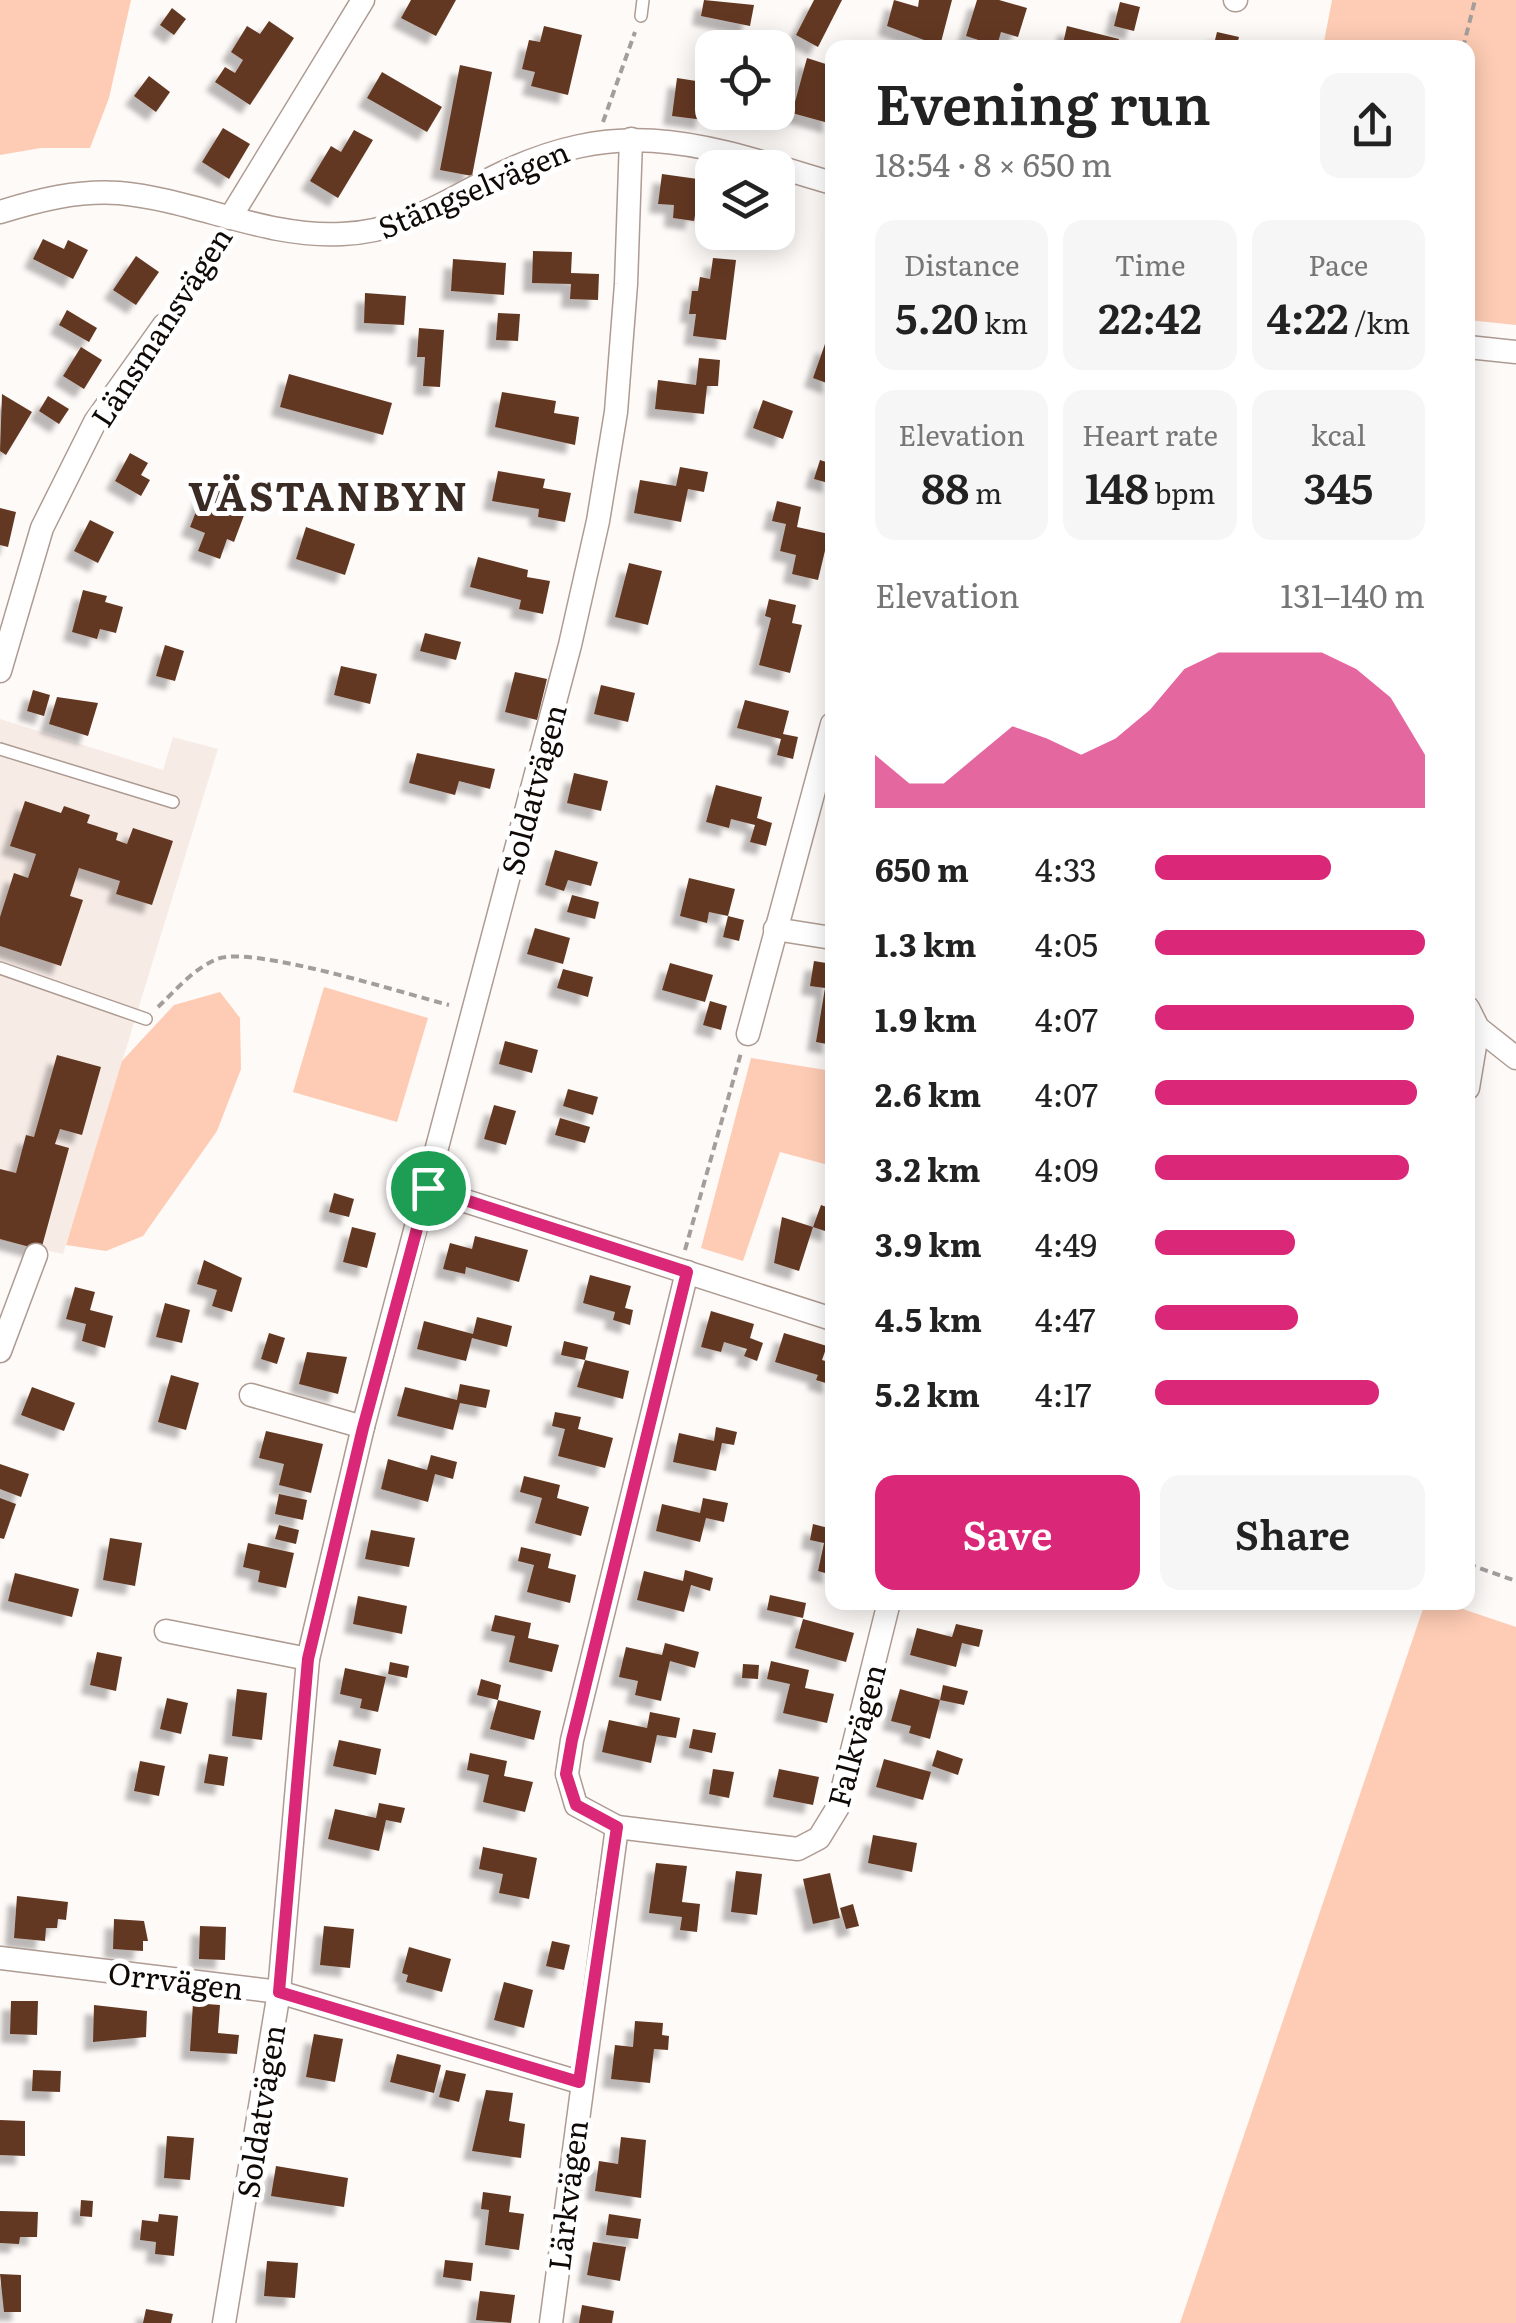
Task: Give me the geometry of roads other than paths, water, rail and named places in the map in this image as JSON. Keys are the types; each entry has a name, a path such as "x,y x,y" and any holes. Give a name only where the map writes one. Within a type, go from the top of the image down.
{"street":[{"name":"Länsmansvägen","path":"230,218 355,3"},
{"name":"Stängselvägen","path":"0,212 56,196 110,193 155,198 306,235 368,233 424,216 552,150 631,139 699,145 825,181"},
{"name":"Soldatvägen","path":"224,2323 279,1992 308,1659 363,1428 598,522 620,366 631,139"},
{"name":"Länsmansvägen","path":"0,671 42,528 94,422 164,325"},
{"path":"1475,348 1516,352"},
{"path":"748,1034 825,749"},
{"path":"775,929 825,937"},
{"path":"1475,1020 1516,1058"},
{"path":"428,1188 825,1317"},
{"path":"0,1350 36,1255"},
{"path":"617,1827 576,1805 566,1774 683,1270"},
{"path":"252,1395 363,1428"},
{"name":"Falkvägen","path":"617,1827 798,1849 819,1838 838,1807 887,1610"},
{"path":"166,1630 308,1659"},
{"name":"Lärkvägen","path":"551,2323 579,2082 617,1827"},
{"name":"Orrvägen","path":"0,1958 279,1992 579,2082"}],"lane":[{"path":"640,16 643,0"},
{"path":"0,749 174,802"},
{"path":"0,968 146,1019"}],"district":[{"name":"VÄSTANBYN","path":"329,493"}]}
